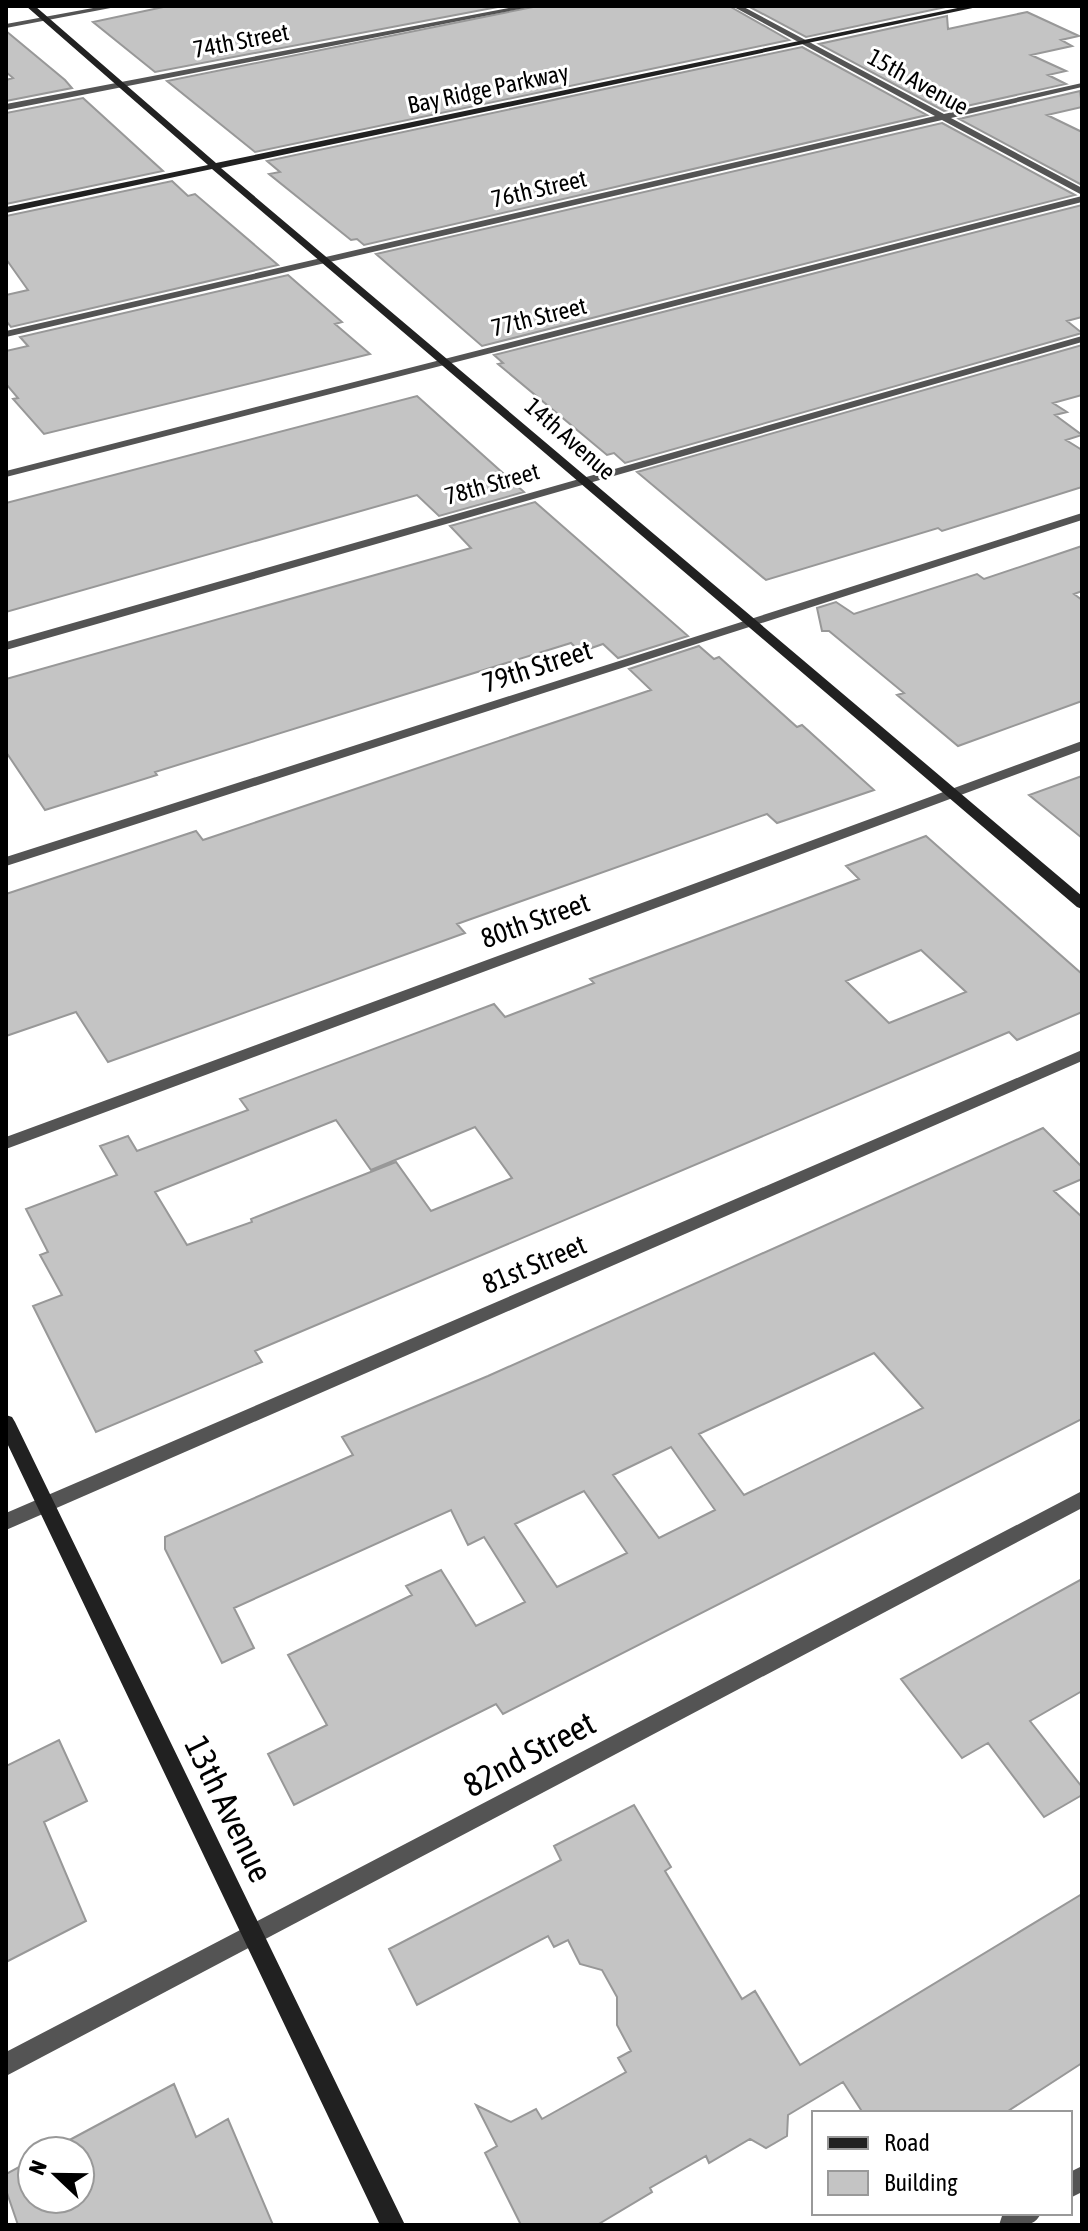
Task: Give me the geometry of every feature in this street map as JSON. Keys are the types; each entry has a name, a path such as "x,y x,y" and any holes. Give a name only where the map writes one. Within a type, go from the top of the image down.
{"main road":[{"name":"14th Avenue","path":"30,6 322,260 446,361 1082,904"},
{"name":"Bay Ridge Parkway","path":"6,210 978,6"},
{"name":"13th Avenue","path":"6,1422 393,2225"}],"street":[{"path":"6,26 117,6"},
{"name":"74th Street","path":"6,107 531,6"},
{"name":"15th Avenue","path":"736,6 1082,192"},
{"name":"76th Street","path":"6,334 1082,85"},
{"name":"77th Street","path":"6,474 1082,199"},
{"name":"78th Street","path":"6,646 1082,339"},
{"name":"79th Street","path":"6,862 1082,516"},
{"name":"80th Street","path":"6,1143 1082,745"},
{"name":"81st Street","path":"6,1522 1082,1055"},
{"name":"82nd Street","path":"6,2064 1082,1499"}],"building":[{"path":"168,6 503,6 155,72 93,22"},
{"path":"538,6 729,6 789,40 255,152 167,81"},
{"path":"748,6 946,6 946,7 806,37"},
{"path":"1027,12 1079,36 1061,40 1072,46 1031,55 1066,71 1048,75 1066,84 944,111 819,44 947,16 948,29"},
{"path":"6,31 72,88 6,101 6,80 13,78 6,72"},
{"path":"802,47 927,115 364,245 357,239 351,240 269,174 280,172 267,161"},
{"path":"1080,91 1082,107 1047,115 1082,132 1082,185 959,119"},
{"path":"83,98 163,171 6,204 6,113"},
{"path":"942,123 1075,195 482,346 376,254"},
{"path":"172,181 188,196 195,194 278,265 11,327 6,321 6,295 28,290 6,259 6,216"},
{"path":"1082,205 1082,317 1067,321 1082,333 625,463 614,453 607,455 498,364 503,363 494,355"},
{"path":"288,275 342,322 335,324 370,354 44,434 13,399 18,398 6,384 6,351 28,346 20,337"},
{"path":"1082,345 1082,395 1053,403 1067,412 1055,415 1082,435 1066,440 1082,450 1082,487 942,531 938,528 766,580 637,472"},
{"path":"417,396 524,492 439,516 417,495 6,612 6,503"},
{"path":"535,502 688,636 618,658 603,644 580,652 571,643 155,772 157,775 45,810 6,752 6,679 471,548 450,526"},
{"path":"1082,546 1082,591 1074,594 1082,600 1082,701 958,746 897,695 904,693 829,631 822,631 817,608 836,602 854,614 977,574 984,579"},
{"path":"699,646 714,659 719,657 797,727 802,725 874,790 777,823 767,814 516,903 457,924 465,933 108,1062 76,1012 6,1036 6,894 196,831 203,840 651,690 629,669"},
{"path":"1082,776 1082,838 1029,795"},
{"path":"926,836 1082,974 1082,1012 1017,1040 1009,1032 255,1351 262,1362 96,1432 33,1306 62,1295 40,1255 48,1252 26,1209 117,1175 100,1146 128,1136 137,1151 248,1110 240,1099 494,1004 505,1017 594,983 590,979 859,879 846,866","holes":["921,950 966,992 889,1023 846,981","336,1120 371,1170 475,1127 512,1178 431,1211 396,1162 251,1219 252,1222 187,1245 155,1192"]},
{"path":"1043,1128 1082,1167 1082,1179 1054,1191 1082,1217 1082,1419 503,1714 496,1704 294,1805 268,1754 327,1725 288,1655 412,1595 406,1586 441,1570 476,1626 525,1602 484,1537 468,1545 451,1510 234,1608 254,1648 222,1663 165,1549 165,1537 353,1455 342,1437 488,1376","holes":["874,1353 923,1408 744,1495 699,1434","671,1447 715,1510 659,1538 613,1475","584,1491 627,1553 557,1587 515,1524"]},
{"path":"1082,1579 1082,1691 1030,1721 1082,1787 1082,1795 1044,1817 988,1743 962,1758 901,1679"},
{"path":"59,1740 87,1801 44,1822 86,1921 6,1962 6,1766"},
{"path":"634,1805 671,1867 665,1871 742,1999 755,1991 800,2065 1082,1894 1082,2063 1008,2111 862,2111 843,2082 788,2115 787,2136 766,2148 750,2139 709,2163 706,2156 650,2188 652,2192 597,2225 521,2225 485,2153 497,2146 476,2105 511,2122 536,2109 542,2119 626,2072 618,2058 631,2051 617,2025 617,1997 602,1970 580,1964 568,1940 554,1947 548,1936 417,2005 389,1949 561,1860 554,1846"},
{"path":"174,2084 196,2137 228,2119 273,2225 18,2225 6,2190 6,2174 16,2169 16,2215 96,2215 96,2135 79,2135"}]}
